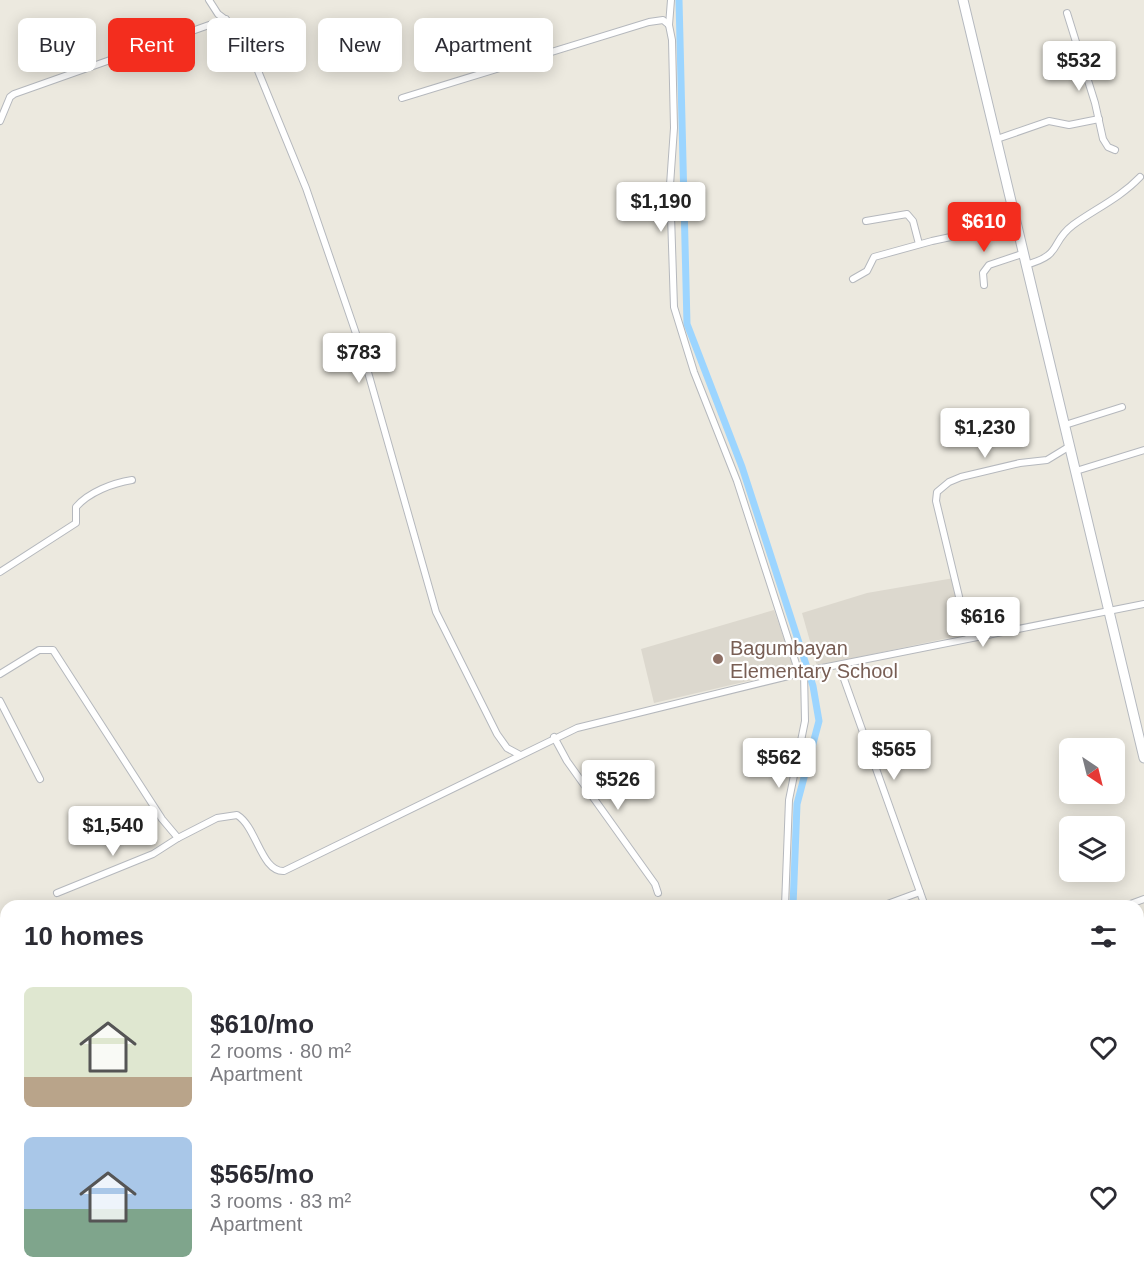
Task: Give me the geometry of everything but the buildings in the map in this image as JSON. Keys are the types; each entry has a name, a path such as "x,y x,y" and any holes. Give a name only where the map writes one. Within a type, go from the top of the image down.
{"main road":[{"path":"963,0 1144,758"}],"street":[{"path":"208,0 218,14 224,18"},
{"path":"671,0 669,25 672,40 675,128 670,185 674,307 694,372 738,481 803,673 805,721 787,818 785,900"},
{"path":"1067,13 1105,144 1115,150"},
{"path":"402,98 650,21 663,20 669,25"},
{"path":"0,121 10,97 14,94 207,26"},
{"path":"258,72 306,188 362,351 436,612 507,748 507,761"},
{"path":"997,139 1049,121 1069,125 1099,119"},
{"path":"1025,265 1048,257 1072,226 1102,209 1140,177"},
{"path":"866,220 907,214 913,221 919,244"},
{"path":"853,279 867,271 874,257 919,244 1016,223"},
{"path":"984,285 983,273 989,265 1022,254"},
{"path":"1065,425 1122,407"},
{"path":"969,638 936,501 937,492 942,486 961,477 1047,460 1070,446"},
{"path":"1076,471 1144,450"},
{"path":"0,572 76,523 76,507 82,501 112,484 132,480"},
{"path":"57,893 153,854 217,818 237,815 250,826 269,864 279,871 284,871 554,737 605,720 817,669 1144,603"},
{"path":"0,674 39,650 50,648 56,651 162,819 178,838"},
{"path":"839,665 923,900"},
{"path":"0,700 40,779"},
{"path":"554,737 567,761 656,884 658,893"},
{"path":"507,748 520,755"},
{"path":"898,900 920,892"}],"shaded area":[{"path":"954,578 967,634 817,666 802,613 867,593"},
{"name":"Bagumbayan Elementary School","path":"774,610 795,670 654,703 641,649"}],"waterway":[{"path":"679,0 687,324 742,467 813,686 819,721 797,804 793,900"}],"place":[{"name":"Bagumbayan Elementary School","path":"718,659"}]}
